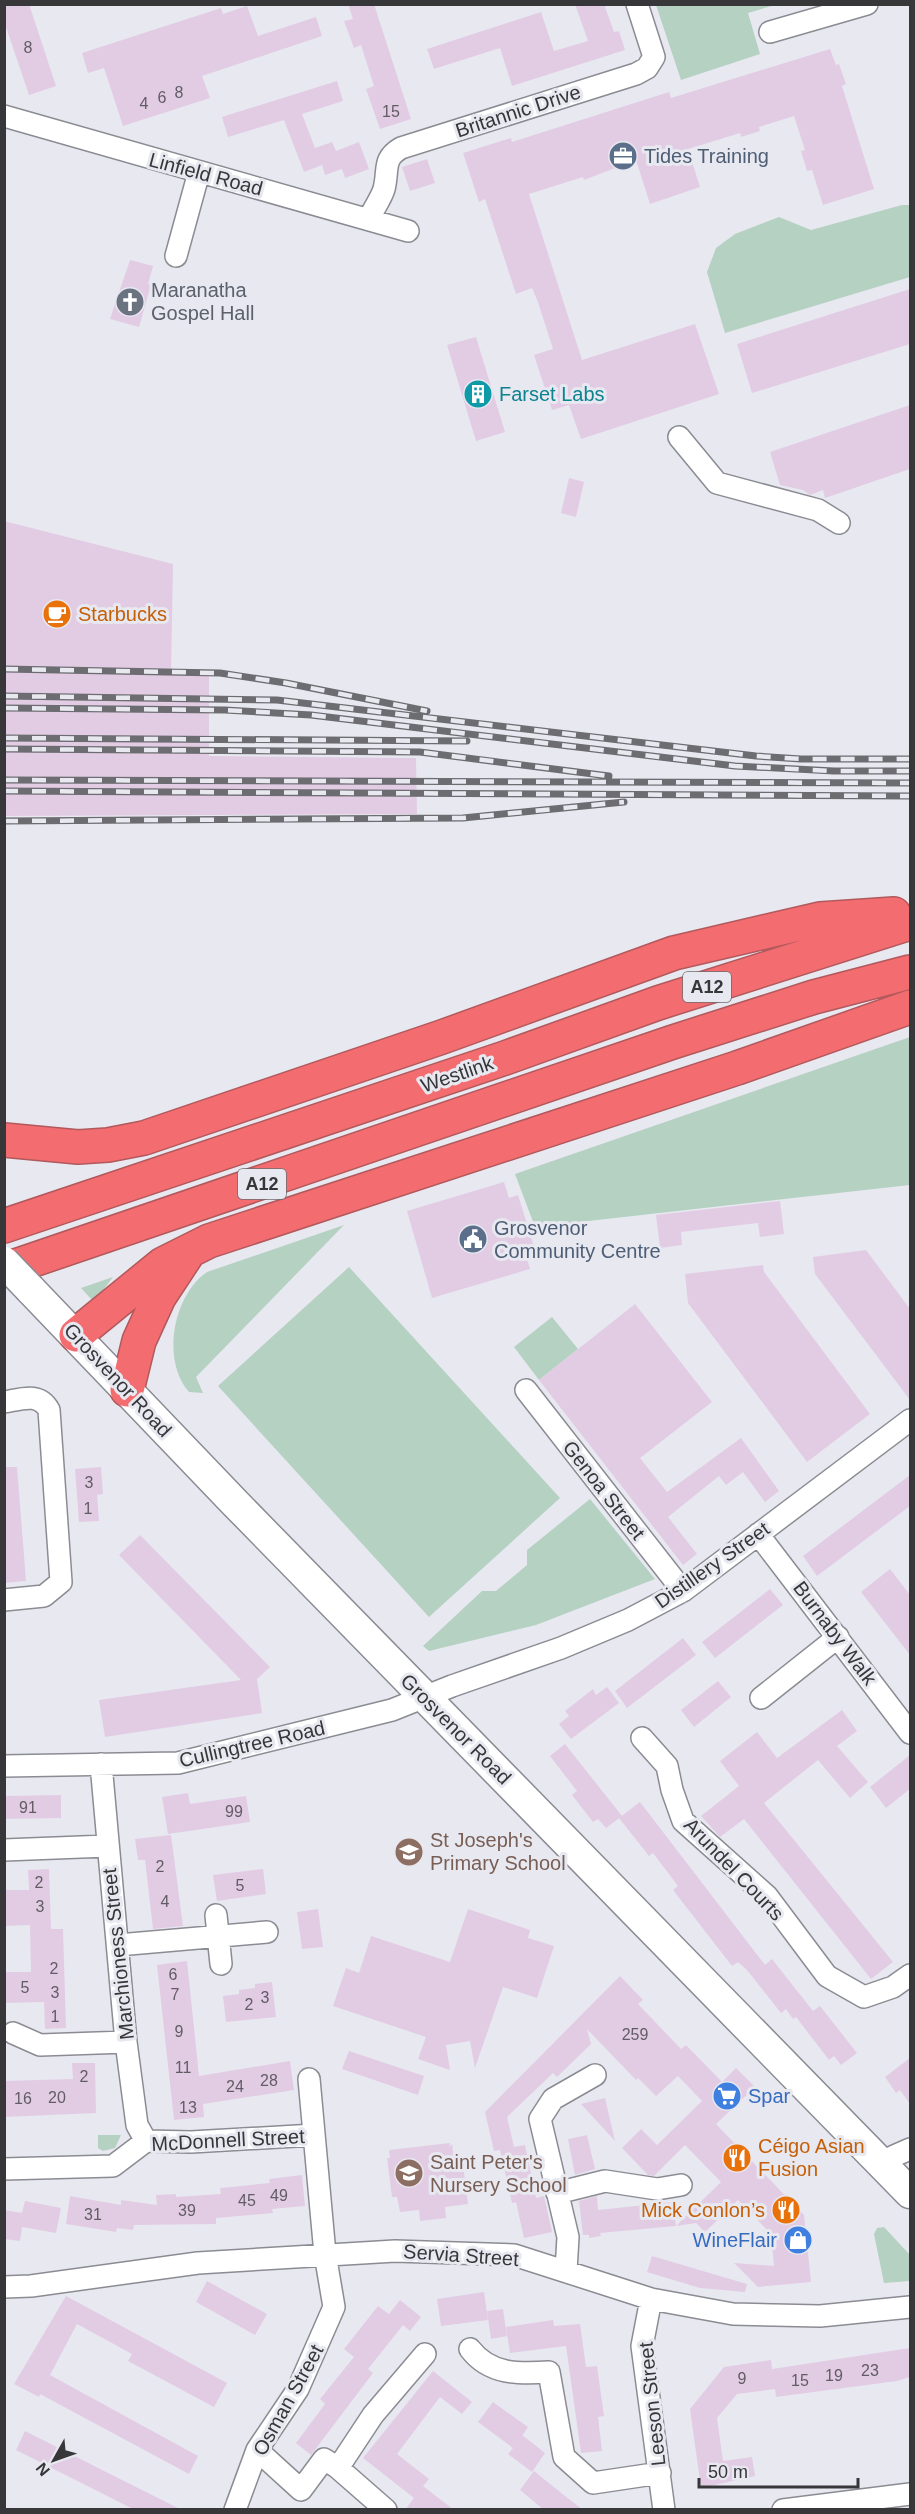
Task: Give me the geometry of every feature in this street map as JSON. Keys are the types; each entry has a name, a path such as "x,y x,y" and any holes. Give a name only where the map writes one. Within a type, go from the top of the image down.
{"highway":[{"path":"14,1145 78,1147 108,1145 144,1138 442,1037 674,954 820,919 910,912"},
{"name":"Westlink","path":"4,1226 505,1058 658,1003 910,923"},
{"name":"Westlink","path":"4,1270 673,1042 813,997 910,972"},
{"path":"76,1335 139,1282 191,1249 737,1068 910,1007"},
{"path":"127,1390 139,1341 159,1297 191,1249"}],"main road":[{"name":"Grosvenor Road","path":"4,1262 424,1697 910,2193"}],"street":[{"name":"Britannic Drive","path":"369,219 384,187 385,163 392,153 401,148 636,74 647,68 654,57 637,4"},
{"path":"770,32 867,4"},
{"name":"Linfield Road","path":"4,116 408,231"},
{"path":"176,256 199,172"},
{"path":"679,437 717,483 818,510 839,523"},
{"name":"Genoa Street","path":"526,1390 683,1591"},
{"path":"4,1402 35,1397 45,1402 50,1410 61,1582 44,1596 4,1600"},
{"name":"Distillery Street","path":"424,1697 590,1636 628,1620 683,1591 910,1419"},
{"name":"Burnaby Walk","path":"758,1534 910,1733"},
{"path":"762,1698 838,1637"},
{"name":"Cullingtree Road","path":"4,1766 178,1763 392,1710 424,1697"},
{"name":"Arundel Courts","path":"642,1738 667,1766 672,1790 683,1821 767,1896 827,1976 864,1997 892,1987 910,1975"},
{"name":"Marchioness Street","path":"101,1764 126,2042 137,2125 146,2141"},
{"path":"4,1850 107,1846"},
{"path":"216,1915 221,1964"},
{"path":"118,1945 267,1932"},
{"path":"13,2033 40,2045 126,2042"},
{"path":"566,2271 568,2237 540,2119 553,2099 595,2074"},
{"name":"Osman Street","path":"235,2510 257,2450 298,2389 327,2328 334,2307 325,2254 309,2079"},
{"name":"McDonnell Street","path":"4,2169 113,2166 146,2141 191,2142 314,2135"},
{"path":"883,2165 894,2156 910,2149"},
{"path":"557,2193 605,2181 657,2188 681,2185"},
{"name":"Servia Street","path":"5,2287 198,2263 395,2251 514,2255 651,2299 696,2309 772,2316 820,2316 910,2307"},
{"path":"4,2292 5,2287"},
{"name":"Leeson Street","path":"651,2299 642,2346 664,2510"},
{"path":"470,2349 480,2363 514,2374 549,2372 564,2457 593,2483 660,2473"},
{"path":"338,2468 373,2415 425,2354"},
{"path":"257,2450 301,2490 324,2459 338,2468 386,2510"},
{"path":"783,2510 910,2494"}],"green space":[{"path":"656,5 775,5 748,13 760,54 681,80"},
{"path":"902,205 910,205 910,277 725,333 707,272 716,248 735,234 779,217 811,230"},
{"path":"910,1037 910,1185 535,1227 515,1174"},
{"path":"344,1225 196,1377 203,1393 189,1392 180,1379 173,1346 179,1312 195,1282 207,1272"},
{"path":"349,1267 560,1498 429,1617 218,1386"},
{"path":"113,1277 94,1302 81,1288"},
{"path":"552,1317 578,1349 539,1380 514,1347"},
{"path":"590,1499 655,1579 536,1625 429,1651 423,1646 482,1591 496,1591 527,1565 527,1550"},
{"path":"98,2135 121,2135 115,2148 103,2151 98,2148"},
{"path":"884,2227 910,2255 910,2281 884,2283 874,2234 877,2228"}],"building":[{"path":"4,4 29,4 56,86 29,95 4,21"},
{"path":"348,4 374,4 411,119 380,129 366,89 374,86 361,45 354,48 344,21 353,19"},
{"path":"575,4 604,4 614,32 619,31 625,50 512,86 500,48 434,69 427,49 541,12 554,51 588,41"},
{"path":"247,6 258,36 316,17 322,36 202,76 210,98 123,126 104,68 88,73 82,53 221,8 223,14"},
{"path":"830,49 836,65 839,64 846,84 842,86 874,189 823,205 812,170 807,171 801,151 805,150 794,116 759,127 760,131 741,137 740,133 688,149 700,187 650,204 636,160 584,180 583,177 529,194 582,360 695,324 719,394 581,439 569,405 552,410 534,355 553,349 538,302 532,288 516,294 485,199 479,202 463,153 511,138 512,142 669,92 671,98"},
{"path":"337,81 343,101 302,114 315,148 332,142 336,151 359,142 369,169 345,178 342,169 325,175 322,165 304,172 284,120 228,137 222,117"},
{"path":"427,159 435,183 410,191 402,167"},
{"name":"Maranatha Gospel Hall","path":"130,260 153,266 148,284 151,285 139,327 110,319"},
{"path":"910,289 910,344 752,393 737,344"},
{"name":"Farset Labs","path":"476,337 505,432 476,441 447,345"},
{"path":"910,405 910,469 825,498 823,490 810,495 803,490 780,485 770,452"},
{"path":"569,478 584,482 576,517 561,513"},
{"path":"4,521 173,564 171,674 209,674 209,756 416,758 417,814 4,816"},
{"name":"Grosvenor Community Centre","path":"504,1182 509,1198 518,1195 535,1250 525,1253 530,1269 432,1298 407,1211"},
{"path":"780,1201 784,1234 760,1237 758,1223 681,1232 682,1245 660,1248 656,1215"},
{"path":"866,1250 910,1309 910,1400 815,1274 813,1257"},
{"path":"763,1265 764,1272 870,1414 807,1462 688,1303 685,1274"},
{"path":"635,1304 712,1402 640,1458 667,1492 741,1438 779,1491 765,1502 743,1472 726,1485 719,1476 668,1517 697,1554 683,1565 539,1380"},
{"path":"4,1467 17,1467 26,1581 4,1583"},
{"path":"101,1467 103,1494 97,1495 99,1521 79,1522 75,1469"},
{"path":"910,1475 910,1506 817,1576 803,1556"},
{"path":"140,1535 270,1667 257,1679 262,1713 105,1737 99,1700 241,1680 119,1555"},
{"path":"890,1569 910,1595 910,1655 861,1592"},
{"path":"770,1589 783,1605 715,1658 702,1642"},
{"path":"683,1638 696,1655 627,1708 615,1691"},
{"path":"718,1681 731,1697 694,1727 681,1710"},
{"path":"607,1687 619,1703 571,1739 559,1724 569,1716 565,1711 593,1689 596,1695"},
{"path":"842,1710 857,1731 837,1746 868,1782 850,1798 818,1760 764,1803 893,1962 871,1979 744,1819 720,1837 701,1816 739,1786 720,1761 757,1732 777,1758"},
{"path":"565,1744 622,1816 606,1828 598,1819 593,1822 572,1795 577,1791 550,1756"},
{"path":"910,1755 910,1789 886,1808 870,1787"},
{"path":"188,1793 190,1804 246,1796 250,1822 168,1834 162,1797"},
{"path":"61,1795 61,1818 4,1819 4,1796"},
{"path":"640,1802 765,1965 772,1959 813,2011 820,2006 857,2053 841,2065 834,2056 829,2060 796,2017 793,2019 786,2009 781,2013 738,1962 732,1966 673,1890 678,1886 653,1853 649,1856 619,1818"},
{"path":"171,1835 183,1926 153,1929 145,1860 138,1860 135,1839"},
{"path":"49,1869 51,1929 63,1929 66,2028 45,2029 44,2002 4,2003 4,1972 31,1972 30,1925 4,1926 4,1890 29,1890 28,1870"},
{"path":"263,1869 266,1894 217,1901 213,1875"},
{"path":"318,1909 323,1947 302,1949 297,1912"},
{"path":"468,1909 530,1930 528,1938 554,1946 537,1998 503,1987 475,2068 470,2041 446,2045 450,2070 418,2059 426,2037 333,2006 346,1968 359,1973 371,1936 450,1962"},
{"path":"187,1961 199,2076 290,2061 294,2090 203,2104 204,2117 174,2120 157,1965"},
{"path":"620,1976 643,2000 638,2004 681,2049 686,2045 722,2082 736,2068 755,2087 716,2124 804,2215 811,2282 758,2287 734,2263 774,2266 771,2234 738,2200 705,2232 696,2223 676,2226 721,2182 685,2145 654,2176 648,2175 622,2148 641,2129 657,2145 702,2101 678,2076 656,2096 638,2078 636,2080 587,2029 591,2044 557,2077 553,2073 507,2117 514,2147 525,2145 536,2198 544,2196 552,2232 524,2238 516,2202 512,2203 500,2150 494,2151 485,2112"},
{"path":"272,1982 276,2017 226,2022 223,1996 239,1994 239,1990 255,1988 255,1984"},
{"path":"349,2051 424,2076 418,2095 342,2069"},
{"path":"910,2058 910,2104 900,2090 896,2093 885,2077"},
{"path":"72,2063 95,2063 96,2113 4,2117 4,2081 73,2079"},
{"path":"605,2098 615,2141 581,2104"},
{"path":"587,2135 595,2169 575,2175 568,2139"},
{"path":"450,2143 449,2147 452,2144 454,2158 462,2157 468,2204 445,2207 446,2218 420,2221 419,2210 400,2212 397,2197 392,2197 387,2158 390,2158 389,2150"},
{"path":"302,2175 305,2206 272,2209 273,2213 216,2218 216,2224 134,2225 133,2230 117,2228 116,2232 66,2224 70,2196 121,2205 121,2200 157,2205 156,2195 176,2194 176,2197 221,2194 220,2188 270,2183 269,2179"},
{"path":"597,2196 598,2210 673,2202 676,2226 600,2233 601,2236 589,2238 589,2235 583,2235 579,2201"},
{"path":"25,2201 61,2208 56,2233 22,2227 20,2241 4,2239 4,2210 22,2213"},
{"path":"652,2256 747,2284 745,2292 700,2288 647,2272"},
{"path":"207,2281 267,2314 255,2335 196,2302"},
{"path":"484,2292 488,2320 441,2326 437,2299"},
{"path":"66,2296 227,2383 214,2407 128,2361 132,2354 77,2324 50,2375 198,2456 189,2474 40,2394 39,2397 14,2384"},
{"path":"400,2300 421,2317 410,2331 403,2325 368,2369 373,2373 311,2455 296,2443 325,2404 320,2399 354,2357 344,2349 378,2306 389,2314"},
{"path":"503,2309 507,2336 491,2339 487,2311"},
{"path":"553,2320 554,2326 580,2324 586,2367 597,2366 604,2416 598,2417 602,2451 581,2453 566,2346 510,2353 506,2327"},
{"path":"910,2348 910,2377 897,2381 776,2397 775,2389 737,2394 717,2418 723,2461 752,2457 755,2476 701,2488 690,2409 724,2367 771,2360 772,2369"},
{"path":"433,2371 472,2402 462,2414 440,2397 397,2454 429,2479 423,2486 454,2510 405,2510 414,2498 363,2458"},
{"path":"493,2402 528,2427 522,2435 545,2453 532,2472 508,2454 513,2448 478,2422"},
{"path":"25,2431 182,2510 135,2510 16,2450"},
{"path":"534,2471 583,2510 544,2510 520,2490"}],"railway":[{"path":"4,669 220,673 286,683 427,711"},
{"path":"4,696 277,700 756,756 801,759 910,759"},
{"path":"4,708 225,710 311,715 735,766 834,771 910,771"},
{"path":"4,738 467,741"},
{"path":"4,749 420,752 609,776"},
{"path":"4,780 910,783"},
{"path":"4,791 910,796"},
{"path":"4,821 463,818 624,802"}],"place":[{"name":"Tides Training","path":"623,156"},
{"name":"Maranatha Gospel Hall","path":"130,302"},
{"name":"Farset Labs","path":"478,394"},
{"name":"Starbucks","path":"57,614"},
{"name":"Grosvenor Community Centre","path":"473,1239"},
{"name":"St Joseph's Primary School","path":"409,1852"},
{"name":"Spar","path":"727,2096"},
{"name":"Céigo Asian Fusion","path":"737,2158"},
{"name":"Saint Peter's Nursery School","path":"409,2173"},
{"name":"Mick Conlon’s","path":"786,2210"},
{"name":"WineFlair","path":"798,2240"}]}
